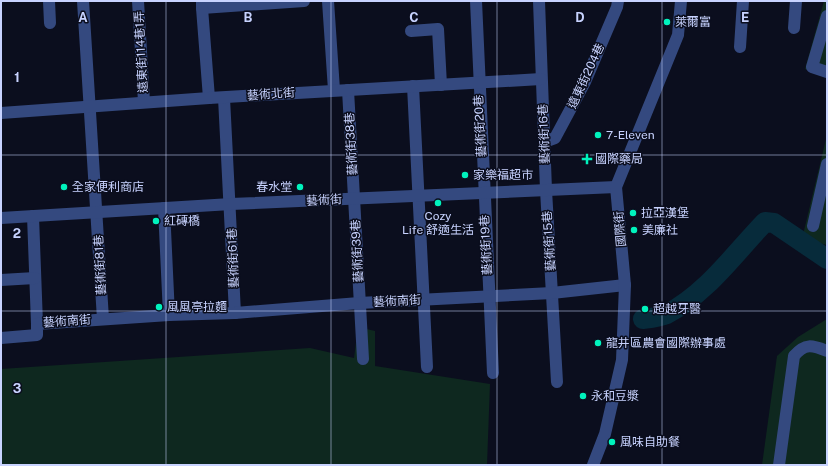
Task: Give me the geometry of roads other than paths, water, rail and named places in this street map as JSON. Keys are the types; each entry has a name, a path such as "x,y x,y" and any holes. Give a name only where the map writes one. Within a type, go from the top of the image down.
{"street":[{"path":"49,1 50,23"},
{"name":"藝術街81巷","path":"84,1 98,212 103,319"},
{"name":"遠東街114巷1弄","path":"138,1 144,102"},
{"path":"209,98 202,5 304,1"},
{"path":"328,1 334,90"},
{"name":"藝術街20巷","path":"476,1 478,83 484,193"},
{"name":"藝術街16巷","path":"538,1 546,190"},
{"name":"遠東街204巷","path":"544,142 555,138 581,89 618,1"},
{"name":"國際街","path":"593,465 605,434 622,360 625,284 616,187 678,35 682,1"},
{"path":"740,47 743,1"},
{"path":"794,28 796,1"},
{"path":"827,16 812,67 827,72"},
{"path":"410,31 438,29 441,85"},
{"name":"藝術北街","path":"1,113 334,90 541,79"},
{"path":"413,86 428,367"},
{"name":"藝術街38巷","path":"348,90 354,198"},
{"name":"藝術街61巷","path":"224,98 235,313"},
{"path":"813,226 823,197 827,164"},
{"name":"藝術街","path":"1,218 230,204 616,187"},
{"name":"藝術街15巷","path":"546,190 557,382"},
{"name":"藝術街19巷","path":"484,193 493,373"},
{"name":"藝術街39巷","path":"354,198 363,359"},
{"path":"164,208 169,315"},
{"path":"33,216 37,324"},
{"path":"1,280 35,278"},
{"name":"藝術南街","path":"1,338 37,335 37,324 169,315 235,313 359,303 552,293 625,284"},
{"path":"779,465 794,356 801,349 813,345 827,351"}],"waterway":[{"path":"643,319 667,314 695,295 719,272 765,222 774,223 827,259"}],"place":[{"name":"萊爾富","path":"667,22"},
{"name":"7-Eleven","path":"598,135"},
{"name":"國際藥局","path":"587,159"},
{"name":"家樂福超市","path":"465,175"},
{"name":"全家便利商店","path":"64,187"},
{"name":"春水堂","path":"300,187"},
{"name":"Cozy Life 舒適生活","path":"438,203"},
{"name":"拉亞漢堡","path":"633,213"},
{"name":"紅磚橋","path":"156,221"},
{"name":"美廉社","path":"634,230"},
{"name":"風風亭拉麵","path":"159,307"},
{"name":"超越牙醫","path":"645,309"},
{"name":"龍井區農會國際辦事處","path":"598,343"},
{"name":"永和豆漿","path":"583,396"},
{"name":"風味自助餐","path":"612,442"}]}
